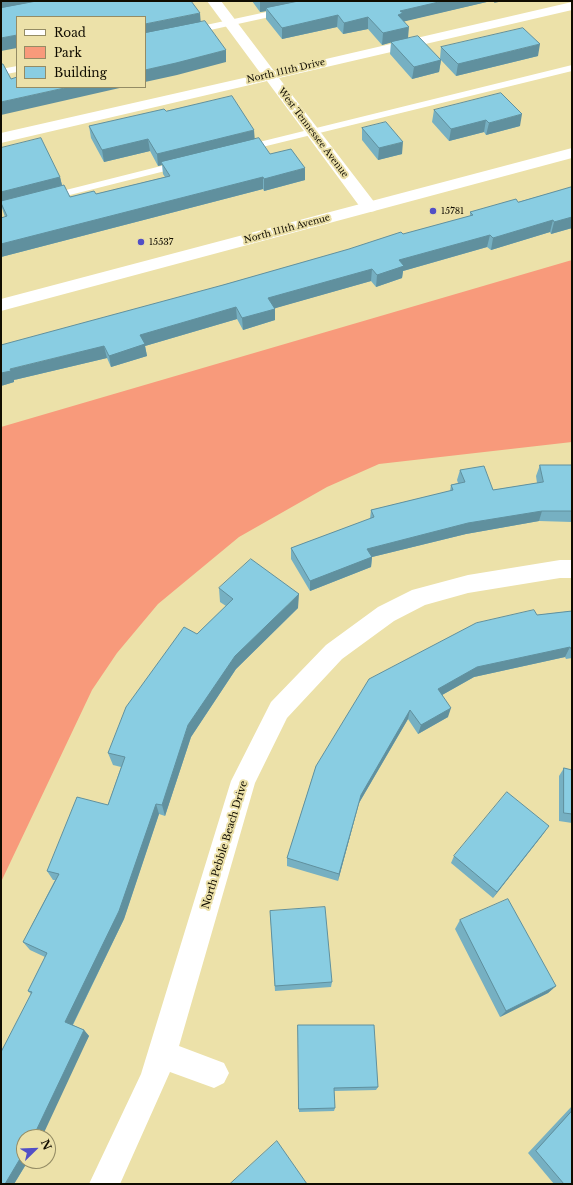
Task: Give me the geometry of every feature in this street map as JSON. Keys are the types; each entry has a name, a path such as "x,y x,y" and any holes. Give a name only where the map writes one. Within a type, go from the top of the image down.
{"street":[{"name":"West Tennessee Avenue","path":"214,1 268,76 369,207"},
{"name":"North 111th Drive","path":"1,138 572,6"},
{"name":"North 111th Avenue","path":"1,305 572,153"},
{"name":"North Pebble Beach Drive","path":"104,1184 153,1080 162,1055 243,781 279,710 334,652 386,614 420,597 468,584 560,569 572,569"},
{"path":"162,1055 214,1073"}],"lane":[{"path":"184,33 292,9"},
{"path":"234,151 572,68"},
{"path":"1,72 16,69"},
{"path":"40,200 187,163"}],"green space":[{"path":"572,260 572,442 379,464 327,487 239,537 158,604 117,653 92,690 1,882 1,427"}],"building":[{"path":"37,1 191,1 200,13 146,24 146,16 16,16 16,35 1,38 1,8"},
{"path":"299,1 443,1 400,11 403,13 398,15 409,27 383,33 368,17 344,23 338,15 282,28 266,8"},
{"path":"205,21 226,50 146,70 146,33"},
{"path":"523,28 540,44 458,64 441,47"},
{"path":"418,36 441,60 414,67 391,42"},
{"path":"1,64 3,64 11,79 16,77 16,88 64,88 1,102"},
{"path":"501,93 522,114 489,123 486,120 451,129 434,110"},
{"path":"232,96 254,130 157,154 148,139 102,150 89,126 164,109 166,111"},
{"path":"386,122 403,142 379,148 362,128"},
{"path":"41,138 60,177 1,192 1,148"},
{"path":"259,138 270,154 291,149 305,168 264,179 263,177 1,244 1,218 7,216 1,201 64,185 70,197 94,191 96,194 170,176 161,162"},
{"path":"572,187 572,217 554,222 553,220 493,238 490,235 399,260 404,266 377,275 372,269 268,298 275,309 242,318 236,307 140,335 145,344 109,356 104,346 10,369 11,371 1,373 1,345 223,285 349,249 401,232 403,234 473,215 470,212 516,199 518,202"},
{"path":"540,465 572,465 572,511 542,511 468,523 367,549 372,557 310,581 291,548 374,517 371,510 453,490 451,485 465,482 460,470 484,466 493,490 543,482"},
{"path":"251,559 299,594 235,656 188,725 162,805 156,804 119,911 65,1022 84,1030 37,1129 16,1129 16,1165 5,1184 1,1184 1,1052 32,992 28,991 47,953 23,942 59,874 47,871 77,797 108,805 125,757 108,753 126,707 184,627 197,634 233,599 219,588"},
{"path":"534,610 537,615 572,611 572,648 571,649 570,647 477,667 438,689 451,708 421,725 410,710 361,795 339,874 287,858 316,766 369,679 476,623"},
{"path":"564,768 572,770 572,814 564,813"},
{"path":"507,792 549,826 497,892 454,856"},
{"path":"508,899 556,986 506,1011 460,920"},
{"path":"325,907 332,982 275,986 270,911"},
{"path":"298,1025 374,1025 378,1087 334,1088 335,1108 299,1109"},
{"path":"572,1111 572,1184 564,1184 536,1151"},
{"path":"277,1141 307,1184 230,1184"}],"place":[{"name":"15781","path":"433,211"},
{"name":"15537","path":"141,242"}]}
